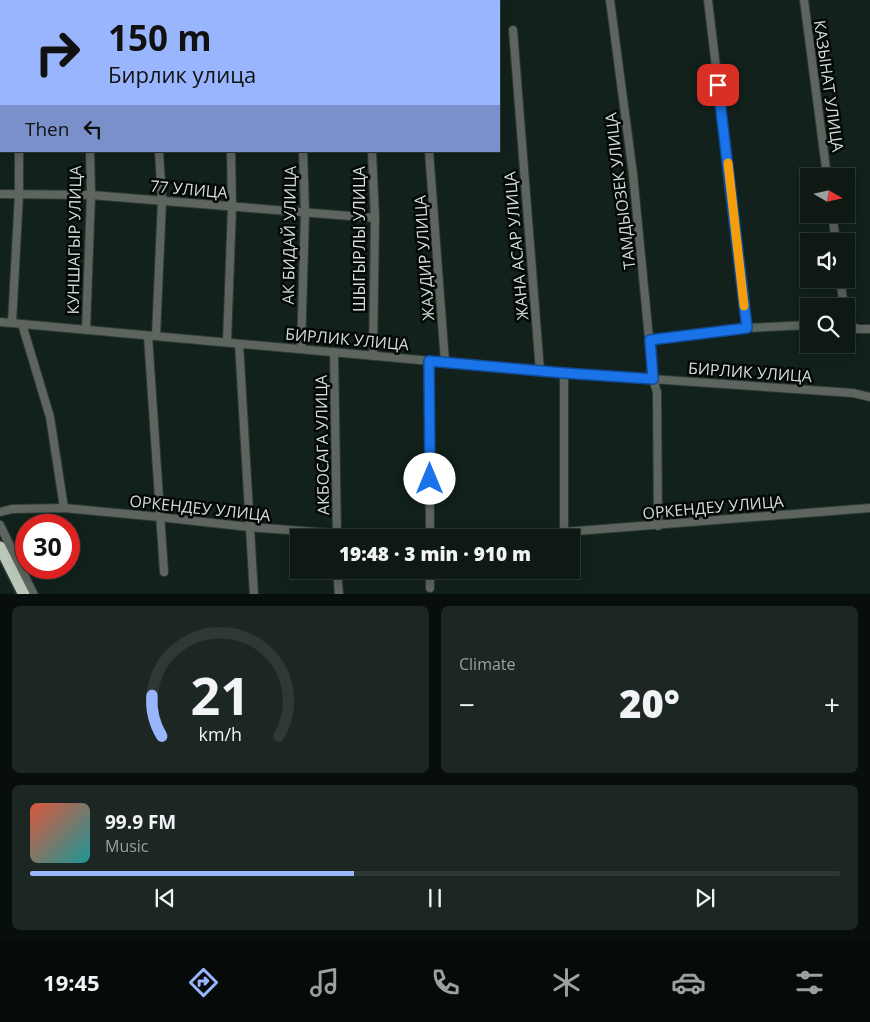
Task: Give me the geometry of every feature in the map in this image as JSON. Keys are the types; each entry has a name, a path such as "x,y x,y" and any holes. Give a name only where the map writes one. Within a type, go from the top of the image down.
{"highway":[{"path":"0,547 24,594"},
{"path":"0,562 16,594"}],"street":[{"name":"ТАМДЫОЗЕК УЛИЦА","path":"610,0 633,174 653,379 657,392 658,526"},
{"path":"708,0 747,328"},
{"name":"КАЗЫНАТ УЛИЦА","path":"804,0 827,168"},
{"name":"ЖАНА АСАР УЛИЦА","path":"513,30 540,371"},
{"path":"12,323 19,194 19,152"},
{"name":"КУНШАГЫР УЛИЦА","path":"86,330 91,195 90,152"},
{"path":"159,152 162,200 152,336 164,572"},
{"path":"226,342 232,207 231,152"},
{"name":"АК БИДАЙ УЛИЦА","path":"300,349 305,214 303,152"},
{"name":"ШЫГЫРЛЫ УЛИЦА","path":"372,152 375,218 373,356"},
{"name":"ЖАУДИР УЛИЦА","path":"429,152 446,362"},
{"name":"77 УЛИЦА","path":"0,194 91,195 305,214 375,218"},
{"name":"БИРЛИК УЛИЦА","path":"0,322 564,373 853,393 870,397"},
{"path":"22,324 50,417 64,508"},
{"path":"650,340 747,328 800,325"},
{"path":"855,328 870,328"},
{"path":"239,344 254,594"},
{"name":"АКБОСАГА УЛИЦА","path":"334,352 337,529"},
{"path":"429,361 430,529"},
{"path":"564,373 564,529"},
{"name":"ОРКЕНДЕУ УЛИЦА","path":"0,512 12,509 64,508 290,532"},
{"name":"ОРКЕНДЕУ УЛИЦА","path":"580,533 870,508"},
{"path":"0,525 34,594"},
{"path":"338,579 339,594"},
{"path":"430,579 430,588"}],"slow traffic":[{"path":"728,163 744,306"}],"route":[{"path":"430,479 429,361 653,379 650,340 747,328 718,85"}]}
